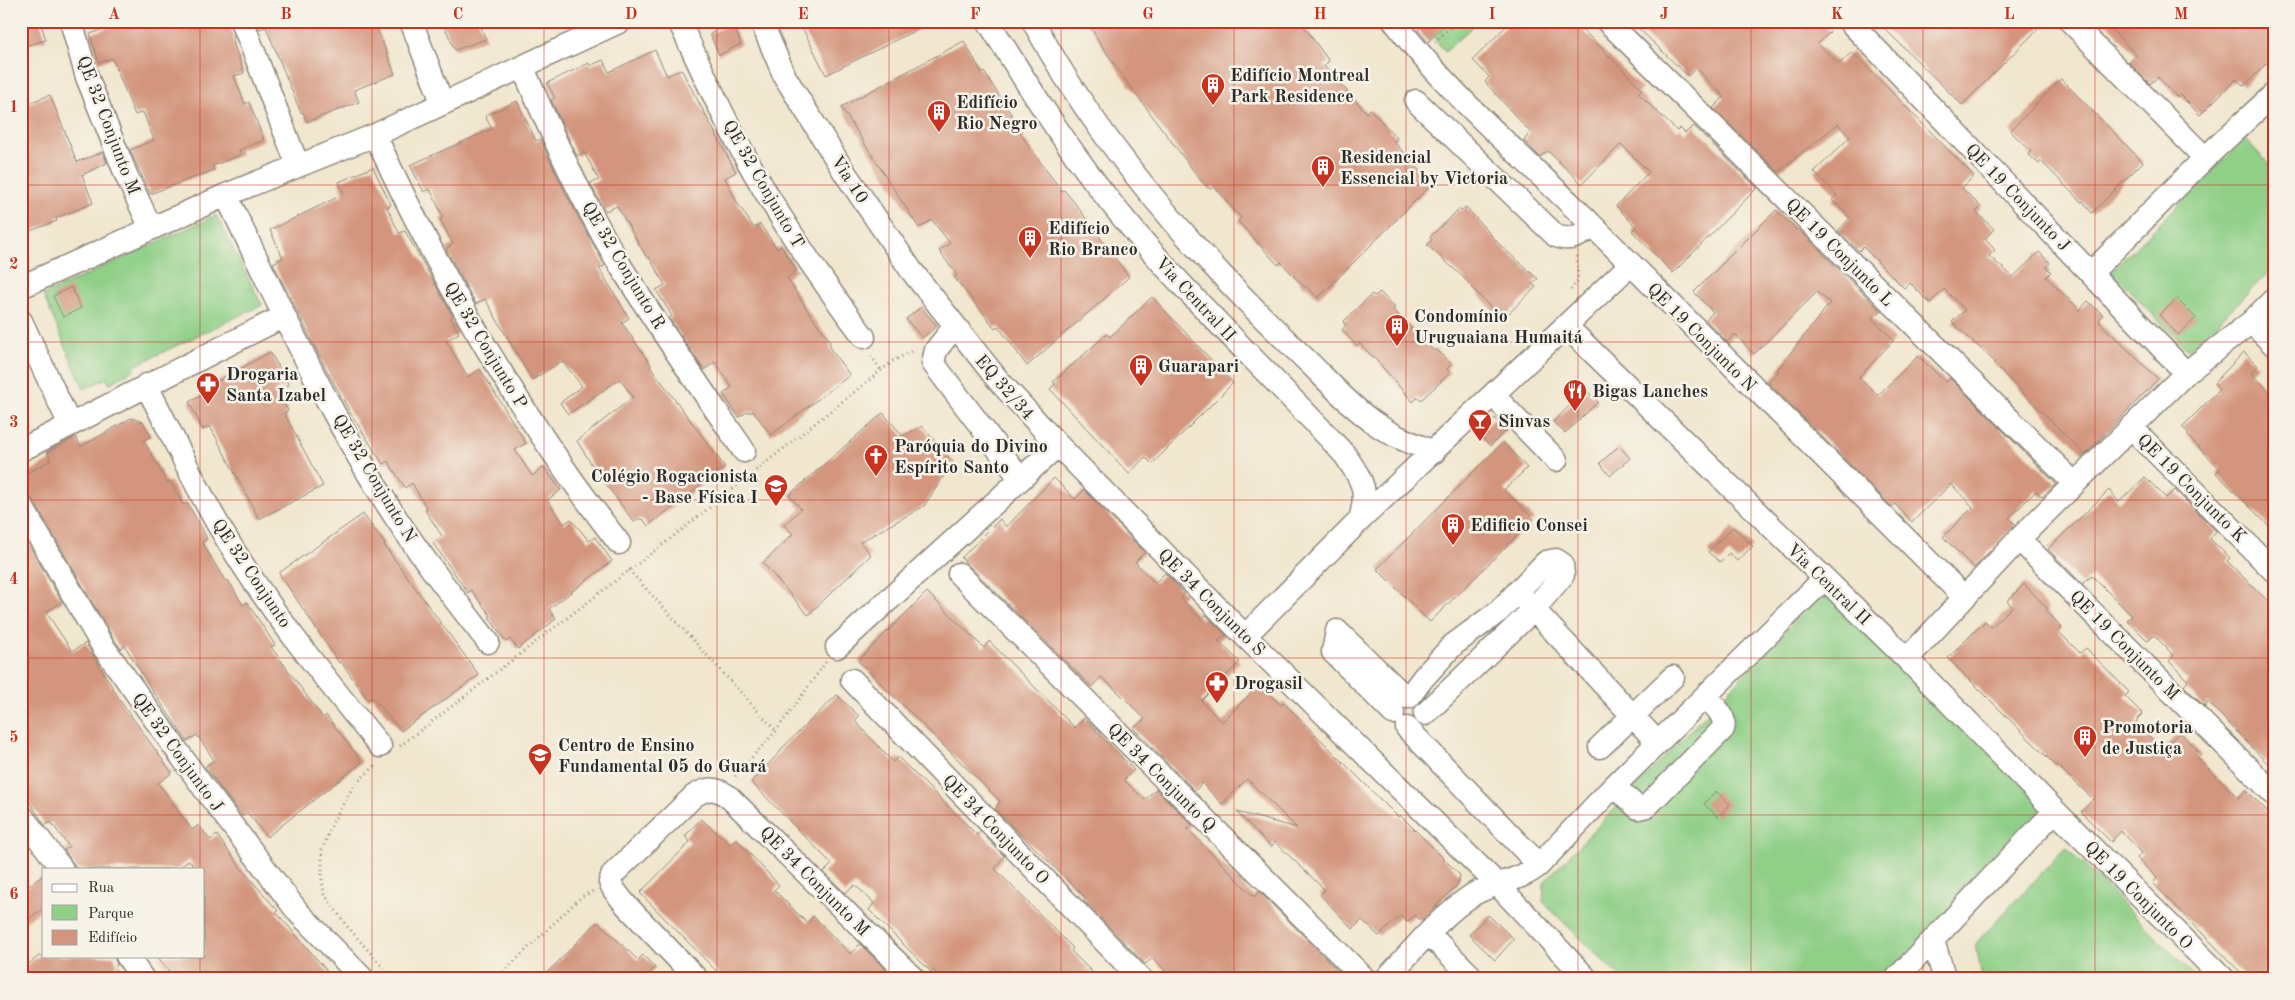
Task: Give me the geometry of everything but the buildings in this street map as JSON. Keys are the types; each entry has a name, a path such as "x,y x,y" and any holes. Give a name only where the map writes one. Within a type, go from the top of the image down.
{"street":[{"name":"QE 32 Conjunto M","path":"71,21 87,77 127,177 151,228"},
{"path":"242,21 298,166"},
{"path":"411,21 442,102"},
{"path":"21,287 226,195 376,134 442,102 523,68 587,28 621,21"},
{"name":"QE 32 Conjunto T","path":"679,21 730,128 773,205 824,284 864,337"},
{"name":"Via 10","path":"761,21 786,77 843,170 911,270 954,327"},
{"name":"Via Central II","path":"988,21 1040,105 1135,232 1216,323 1345,455 1361,479 1366,500 1360,520"},
{"name":"Via Central II","path":"1033,21 1071,84 1126,161 1159,203 1256,312 1375,424 1404,440 1434,452"},
{"name":"QE 19 Conjunto N","path":"1394,21 1420,56 1440,78 1593,226 1964,597"},
{"name":"QE 19 Conjunto L","path":"1607,21 2074,483"},
{"name":"QE 19 Conjunto J","path":"1849,21 2186,373"},
{"path":"2070,21 2205,158"},
{"name":"QE 32 Conjunto R","path":"523,68 563,160 620,265 744,451"},
{"path":"1040,105 1071,84"},
{"path":"1416,101 1543,226 1556,236 1572,239 1593,226"},
{"path":"2091,273 2205,158 2271,104"},
{"name":"QE 32 Conjunto P","path":"376,134 406,202 444,276 504,377 576,487 619,543"},
{"name":"QE 32 Conjunto N","path":"226,195 284,316 349,439 387,504 426,561 488,642"},
{"path":"1245,636 1360,520 1434,452 1630,264"},
{"path":"1907,658 2019,539 2186,373 2251,322 2274,299"},
{"path":"21,450 284,316"},
{"path":"21,321 70,425"},
{"path":"2251,322 2274,345"},
{"name":"Via Central II","path":"1566,326 1907,658 2055,811"},
{"path":"954,327 933,356 933,363 937,371 1020,478"},
{"name":"EQ 32/34","path":"954,327 998,380 1058,445"},
{"name":"QE 32 Conjunto","path":"146,385 216,521 238,556 276,611 386,752"},
{"path":"1493,395 1556,460"},
{"name":"QE 19 Conjunto K","path":"2131,427 2274,571"},
{"path":"836,647 1058,445"},
{"name":"QE 34 Conjunto S","path":"1058,445 1245,636 1496,883"},
{"name":"QE 32 Conjunto J","path":"21,506 102,645 206,791 298,912 363,979"},
{"name":"QE 19 Conjunto M","path":"2019,539 2274,794"},
{"path":"1556,560 1562,564 1563,575 1534,609 1410,712 1423,678 1453,645 1500,611 1546,562 1556,560"},
{"name":"QE 34 Conjunto Q","path":"959,574 1365,979"},
{"path":"1386,979 1461,903 1496,883 1515,880 1528,874 1544,860 1614,786 1824,579"},
{"path":"1517,593 1658,742"},
{"path":"1600,747 1673,677"},
{"name":"QE 34 Conjunto O","path":"852,680 1141,979"},
{"path":"1614,786 1638,808 1647,806 1723,728 1725,722 1722,714 1705,696"},
{"path":"1410,712 1544,860"},
{"path":"697,979 614,890 604,885 694,796 702,790 717,790"},
{"name":"QE 34 Conjunto M","path":"717,790 914,979"},
{"path":"1896,979 2055,811"},
{"name":"QE 19 Conjunto O","path":"2055,811 2224,979"},
{"path":"21,815 61,868"},
{"path":"1496,883 1587,979"},
{"path":"1429,934 1474,979"},
{"path":"1933,941 1945,979"},
{"path":"128,958 143,979"}],"path":[{"path":"1420,56 1456,21"},
{"path":"1569,294 1578,280 1577,256 1572,239"},
{"path":"393,979 347,926 324,894 322,850 333,822 354,785 386,752 629,570 893,361 912,351 933,356"},
{"path":"629,570 776,731"},
{"path":"717,790 776,731 836,647"},
{"path":"496,979 581,898 604,885"}],"green space":[{"path":"1421,21 1478,21 1445,52"},
{"path":"2245,139 2274,169 2274,267 2189,351 2111,272"},
{"path":"216,215 262,305 134,366 135,369 109,384 107,378 84,389 43,295"},
{"path":"1835,597 2043,802 2040,830 1903,979 1622,979 1543,902 1544,882 1817,599"},
{"path":"2066,847 2198,979 1982,979 1976,943"}],"place":[{"name":"Edifício Montreal Park Residence","path":"1213,106"},
{"name":"Edifício Rio Negro","path":"939,133"},
{"name":"Residencial Essencial by Victoria","path":"1323,188"},
{"name":"Edifício Rio Branco","path":"1030,259"},
{"name":"Condomínio Uruguaiana Humaitá","path":"1397,347"},
{"name":"Guarapari","path":"1141,387"},
{"name":"Drogaria Santa Izabel","path":"208,405"},
{"name":"Bigas Lanches","path":"1575,412"},
{"name":"Sinvas","path":"1480,442"},
{"name":"Paróquia do Divino Espírito Santo","path":"876,477"},
{"name":"Colégio Rogacionista - Base Física I","path":"776,507"},
{"name":"Edificio Consei","path":"1453,546"},
{"name":"Drogasil","path":"1217,704"},
{"name":"Promotoria de Justiça","path":"2085,758"},
{"name":"Centro de Ensino Fundamental 05 do Guará","path":"540,776"}]}
